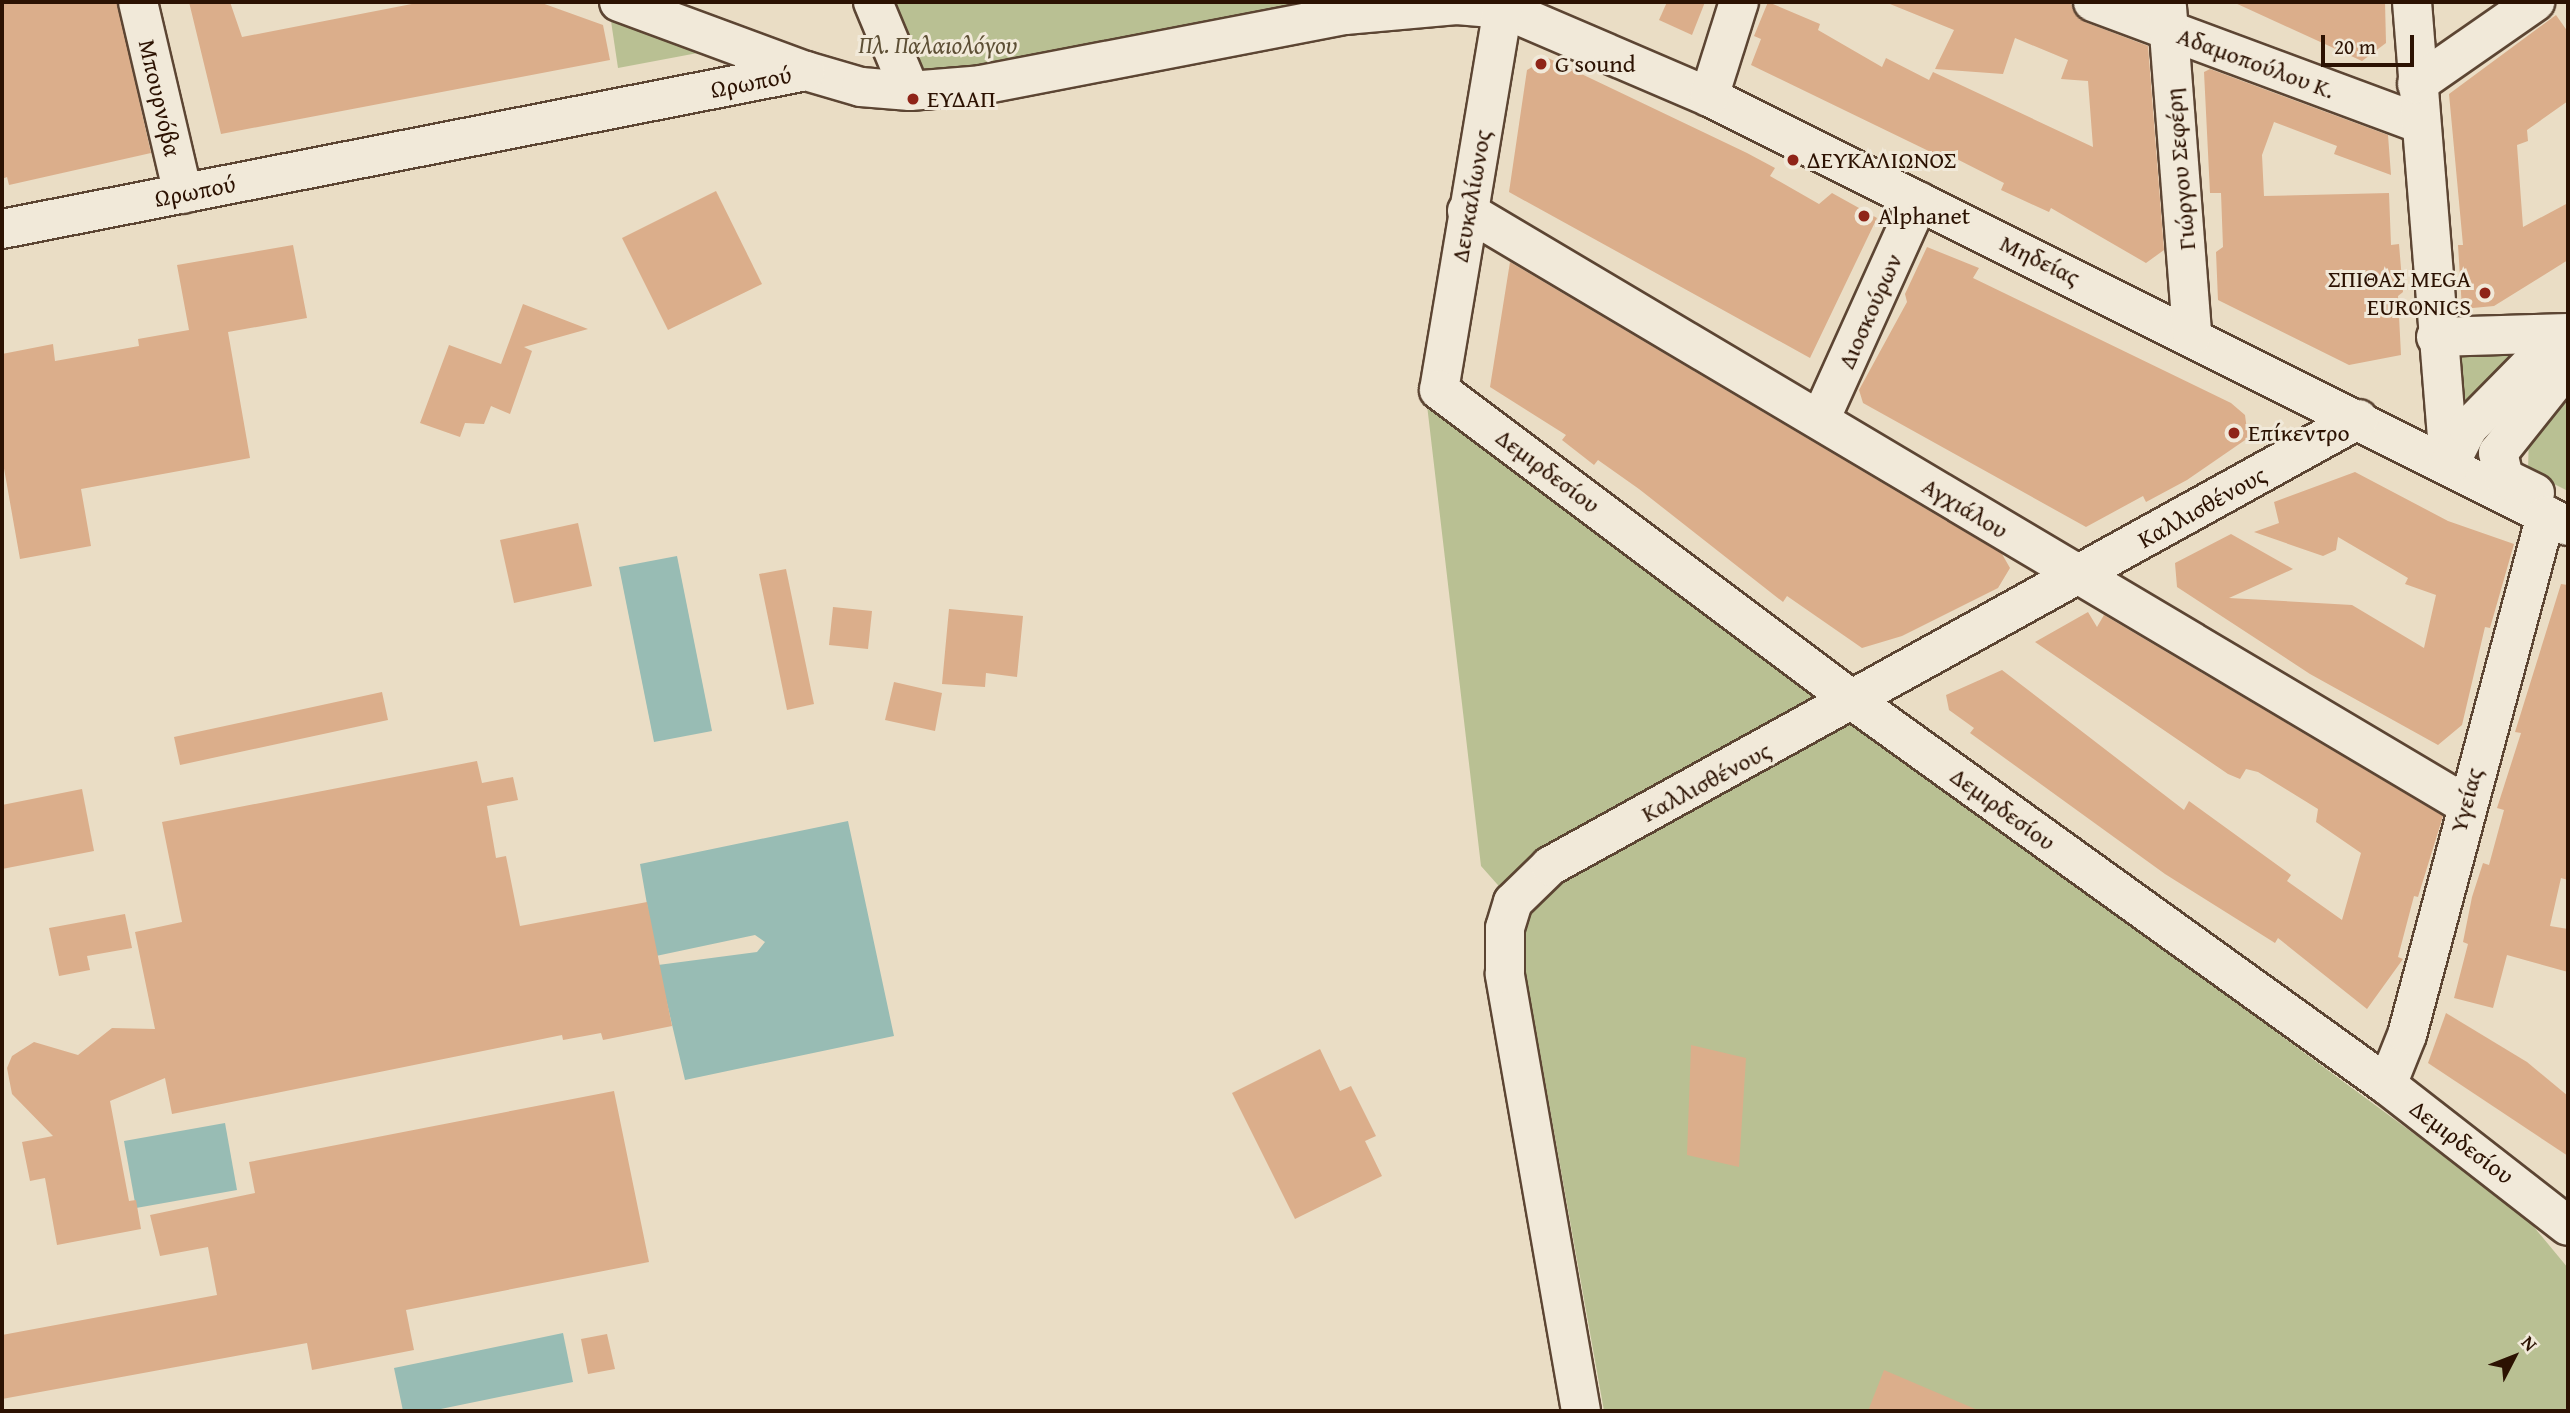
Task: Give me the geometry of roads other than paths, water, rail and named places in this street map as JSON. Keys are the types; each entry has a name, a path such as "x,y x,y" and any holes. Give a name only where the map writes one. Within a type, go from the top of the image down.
{"street":[{"name":"Μπουρνόβα","path":"138,2 183,194"},
{"path":"621,2 806,71"},
{"path":"873,2 910,91"},
{"path":"1709,97 1739,2"},
{"name":"Αδαμοπούλου Κ.","path":"2093,2 2168,16 2419,122"},
{"path":"2412,2 2419,122 2448,465"},
{"path":"2417,84 2535,2"},
{"name":"Ωρωπού","path":"2,229 806,71 861,87 910,91 981,85 1345,15 1457,5 1504,6"},
{"name":"Μηδείας","path":"1504,6 1709,97 2192,335 2448,465 2561,517"},
{"name":"Δευκαλίωνος","path":"1439,390 1467,211 1504,6"},
{"name":"Γιώργου Σεφέρη","path":"2168,16 2192,335"},
{"name":"Διοσκούρων","path":"1820,421 1919,201"},
{"name":"Αγχιάλου","path":"1467,211 2076,576 2465,804"},
{"path":"2436,337 2568,334"},
{"path":"2448,465 2468,428 2544,351 2568,334"},
{"path":"2448,465 2482,445 2508,419 2557,369 2568,343"},
{"path":"2561,517 2504,478 2498,453 2568,365"},
{"name":"Δεμιρδεσίου","path":"1439,390 1855,702 2387,1085 2568,1226"},
{"name":"Καλλισθένους","path":"1581,1411 1505,974 1505,928 1513,902 1550,866 1855,702 2359,419"},
{"name":"Υγείας","path":"2387,1085 2406,1035 2465,804 2561,517"}],"water":[{"path":"677,556 712,731 654,742 619,567"},
{"path":"848,821 894,1036 685,1080 658,965 757,952 765,942 755,935 656,956 640,864"},
{"path":"225,1123 237,1190 136,1208 124,1141"},
{"path":"563,1333 573,1382 431,1411 403,1411 394,1368"}],"place":[{"name":"G sound","path":"1541,64"},
{"name":"ΕΥΔΑΠ","path":"913,99"},
{"name":"ΔΕΥΚΑΛΙΩΝΟΣ","path":"1793,160"},
{"name":"Alphanet","path":"1864,216"},
{"name":"ΣΠΙΘΑΣ MEGA EURONICS","path":"2485,293"},
{"name":"Επίκεντρο","path":"2234,433"}],"park label":[{"name":"Πλ. Παλαιολόγου","path":"938,45"}]}
